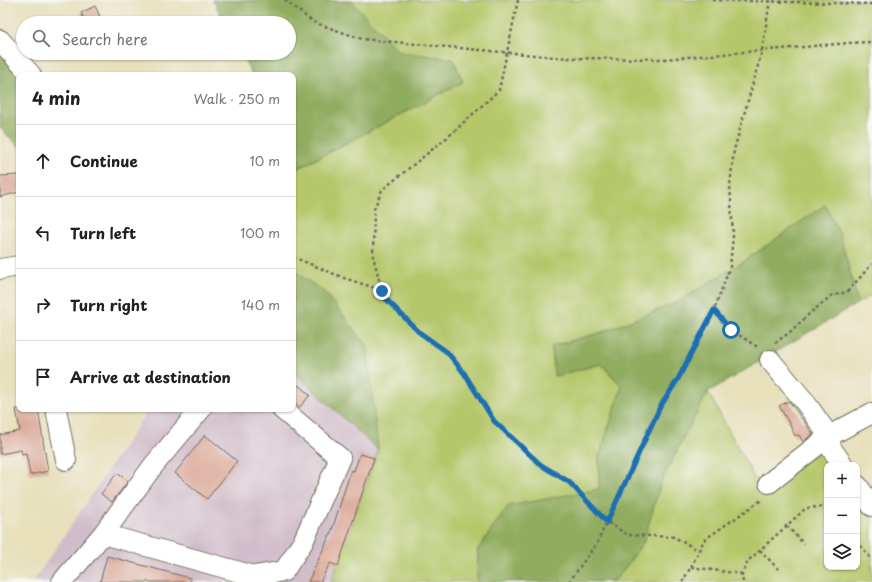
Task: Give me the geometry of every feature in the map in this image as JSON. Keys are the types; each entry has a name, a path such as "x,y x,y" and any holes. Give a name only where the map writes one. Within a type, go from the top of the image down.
{"street":[{"path":"0,40 16,58"},
{"path":"18,60 28,72"},
{"path":"0,269 16,266"},
{"path":"766,356 805,402 829,436 831,448 841,462"},
{"path":"57,412 66,460"},
{"path":"64,581 103,534 152,466 198,412"},
{"path":"103,534 254,576 284,571 303,542 340,458 286,412"},
{"path":"769,483 829,436 872,413"},
{"path":"860,489 872,506"}],"path":[{"path":"285,0 313,22 362,39 567,58 665,59 872,42"},
{"path":"518,0 499,90 449,136 382,190 374,209 373,256 382,295 419,332 447,352 464,373 494,421 541,465 569,482 607,522 628,535 674,537 698,550"},
{"path":"712,0 872,4"},
{"path":"569,582 597,543 660,407 681,373 714,310 730,267 733,236 730,185 734,150 762,51 770,1"},
{"path":"296,258 344,278 382,291"},
{"path":"714,310 731,330 766,356 809,314 831,296 847,292 872,264"},
{"path":"682,582 704,540 766,497 769,483"},
{"path":"743,582 742,574 748,561 806,508 821,507 824,508"},
{"path":"787,526 804,544"},
{"path":"860,545 872,560"},
{"path":"760,550 778,569"},
{"path":"691,566 742,574"}],"shaded area":[{"path":"296,374 378,450 331,582 33,582 147,412 296,412"}],"green space":[{"path":"213,0 351,1 399,52 453,59 463,82 296,169 296,72 250,72 244,60 296,60 296,16 221,16"},
{"path":"872,0 872,295 858,303 840,235 825,205 743,262 676,303 600,333 552,346 554,376 601,364 622,386 599,457 599,489 508,507 478,549 477,582 331,582 378,450 367,346 325,293 296,272 296,169 463,82 453,59 399,52 351,1"},
{"path":"0,53 16,72 16,144 0,128"},
{"path":"825,205 840,235 858,303 708,392 661,482 643,543 618,577 610,582 477,582 478,549 508,506 599,489 599,457 622,386 601,364 554,376 552,346 600,333 676,303 743,262"},
{"path":"296,272 325,293 367,345 378,450 296,374"},
{"path":"708,392 761,490 824,448 835,462 824,462 824,570 860,570 860,495 872,513 872,582 610,582 618,577 643,543 661,482"}],"building":[{"path":"95,6 100,16 82,16 81,13"},
{"path":"16,175 16,193 0,197 0,176"},
{"path":"296,383 310,395 300,407 296,404"},
{"path":"789,401 813,434 803,442 799,435 795,436 779,406"},
{"path":"17,412 38,412 48,471 30,475 26,453 22,454 21,450 0,454 0,435 20,431"},
{"path":"205,435 237,461 207,499 175,473"},
{"path":"360,454 374,458 338,566 330,563 320,582 308,582 332,530 351,470 354,471"},
{"path":"117,473 128,481 112,502 101,494"},
{"path":"107,556 190,578 190,582 100,582"}],"route":[{"path":"382,291 382,295 419,332 447,352 464,373 494,421 541,465 569,482 607,522 660,407 678,379 714,310 731,330"}]}
